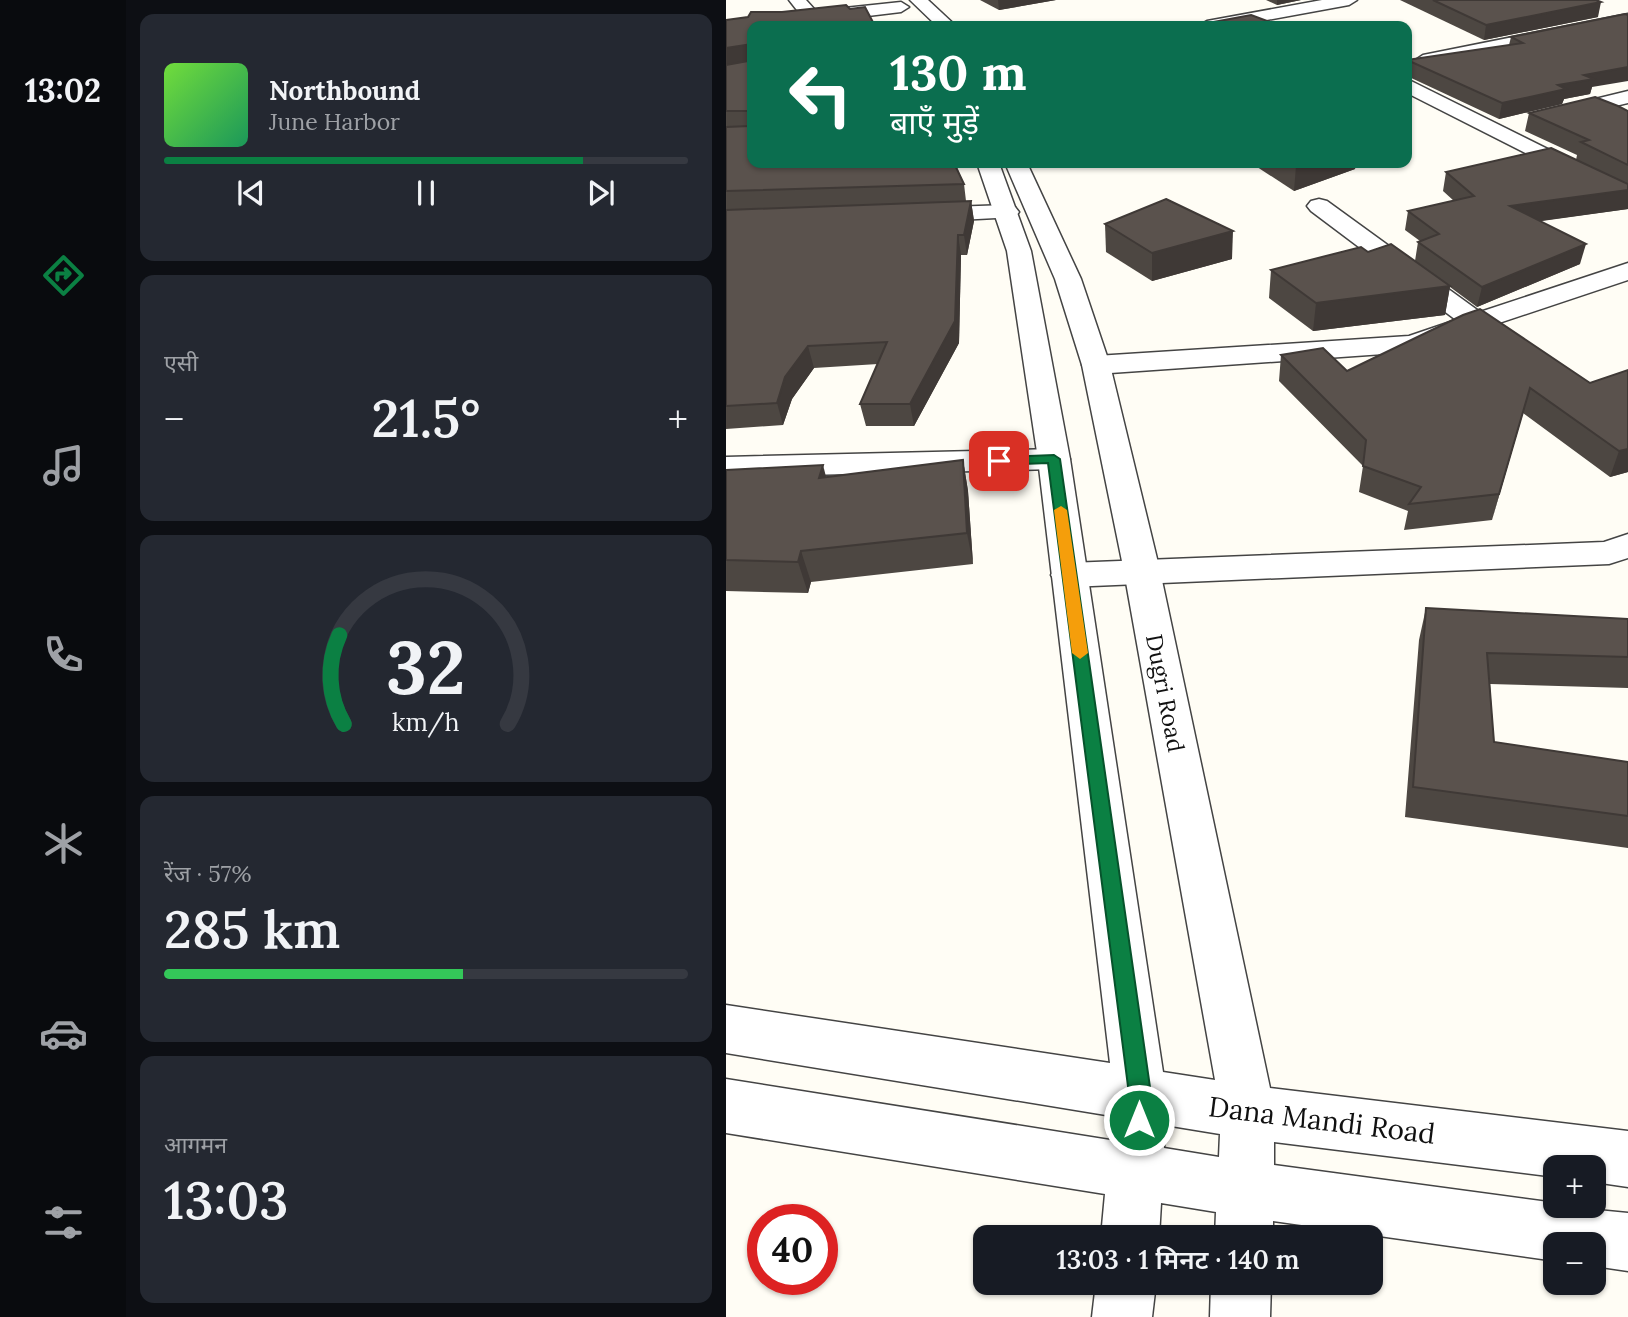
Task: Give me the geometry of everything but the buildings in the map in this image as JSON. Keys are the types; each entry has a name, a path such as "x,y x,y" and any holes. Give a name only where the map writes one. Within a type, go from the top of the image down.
{"street":[{"path":"797,0 812,16"},
{"path":"918,0 941,21"},
{"path":"1234,21 1349,0"},
{"path":"781,21 901,8"},
{"path":"1266,15 1279,21"},
{"path":"1412,63 1624,22"},
{"path":"726,30 747,27"},
{"path":"1412,88 1628,198"},
{"path":"1493,129 1628,97"},
{"path":"990,168 1019,251 1054,459 1140,1094 1131,1225"},
{"name":"Dugri Road","path":"1018,168 1068,279 1096,365 1142,571 1248,1112 1245,1213"},
{"path":"1319,206 1476,322"},
{"path":"900,215 1007,212"},
{"path":"1096,365 1412,344 1628,271"},
{"path":"726,467 1054,459"},
{"path":"1069,575 1609,553 1628,545"},
{"name":"Dana Mandi Road","path":"726,1029 873,1050 1248,1112 1628,1159"},
{"path":"726,1106 1136,1171 1245,1213 1628,1242"},
{"path":"1122,1317 1125,1295"},
{"path":"1240,1317 1241,1295"}],"slow traffic":[{"path":"1061,510 1080,653"}],"route":[{"path":"999,461 1054,459 1140,1094 1139,1120"}]}
